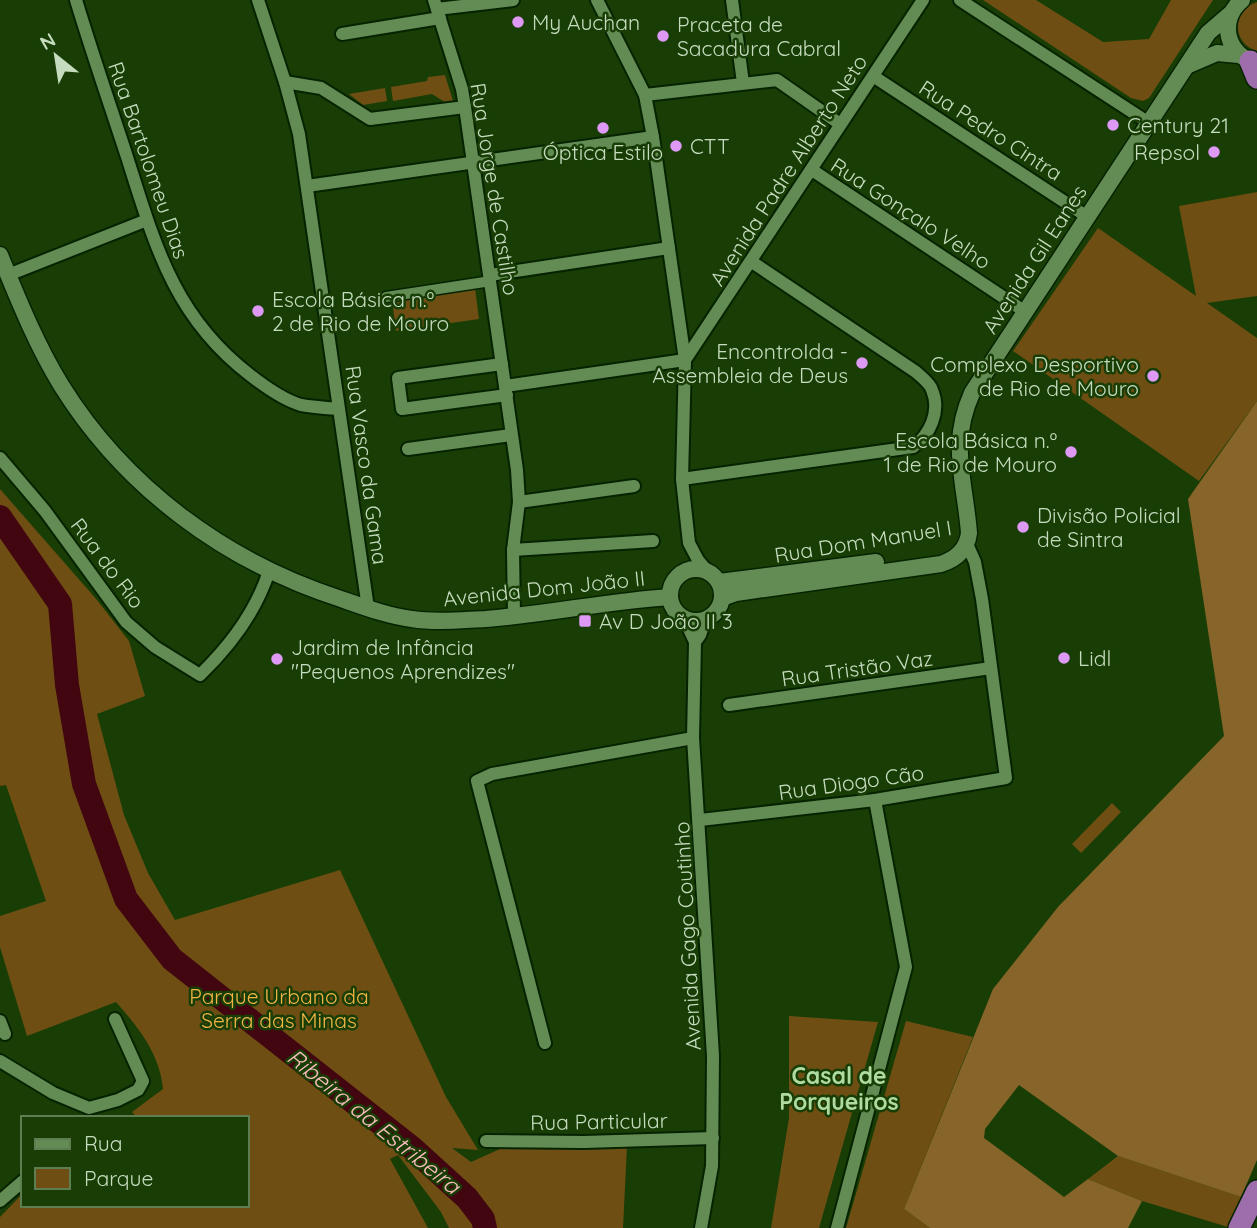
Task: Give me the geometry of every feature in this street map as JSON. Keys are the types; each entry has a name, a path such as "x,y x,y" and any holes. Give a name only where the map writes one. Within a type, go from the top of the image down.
{"highway":[{"path":"1239,1228 1257,1191"}],"street":[{"name":"Rua Bartolomeu Dias","path":"76,0 165,270 188,310 207,337 229,359 263,385 299,404 338,409"},
{"name":"Rua Vasco da Gama","path":"258,0 299,134 368,608"},
{"path":"342,34 437,9 513,0"},
{"path":"597,0 645,95 685,360 682,479 689,543 716,584 715,613 706,618 684,618 673,606 670,597 674,582 679,576 693,569 716,584"},
{"path":"732,0 743,83"},
{"name":"Avenida Padre Alberto Neto","path":"685,360 923,0"},
{"path":"960,0 1149,123"},
{"path":"1236,5 1228,34 1232,46 1251,64"},
{"name":"Avenida Gil Eanes","path":"1006,778 975,562 967,544 968,518 960,467 959,436 965,407 979,380 1208,33 1236,5"},
{"name":"Rua Jorge de Castilho","path":"437,9 466,107 517,470 519,502 513,550 514,617"},
{"path":"1186,67 1198,59 1217,53 1251,64"},
{"name":"Rua Pedro Cintra","path":"873,76 1087,216"},
{"path":"645,95 778,80 840,124"},
{"path":"285,82 321,88 370,119 466,107"},
{"path":"307,186 653,137"},
{"name":"Rua Gonçalo Velho","path":"812,170 1024,311"},
{"path":"8,275 147,220"},
{"path":"386,297 669,248"},
{"name":"Avenida Dom João II","path":"0,255 31,328 60,383 108,449 154,495 197,529 269,570 310,589 412,619 454,621 514,617 670,597"},
{"path":"682,479 913,447 924,440 933,421 935,407 932,388 916,372 752,262"},
{"path":"502,364 398,378 402,410 685,360"},
{"path":"408,449 511,435"},
{"name":"Rua do Rio","path":"0,458 46,511 126,622 155,647 200,675 240,630 261,596 269,570"},
{"path":"519,502 634,486"},
{"path":"513,550 653,541"},
{"name":"Rua Dom Manuel I","path":"716,584 951,552 967,544"},
{"name":"Avenida Gago Coutinho","path":"684,618 695,642 693,738 713,1056 712,1166 701,1228"},
{"name":"Avenida Gago Coutinho","path":"695,642 706,618"},
{"name":"Rua Tristão Vaz","path":"729,705 991,668"},
{"path":"545,1043 477,781 492,774 693,738"},
{"name":"Rua Diogo Cão","path":"700,820 875,800 1006,778"},
{"path":"837,1228 906,967 875,800"},
{"path":"0,1061 53,1093 89,1108 118,1100 138,1090 143,1082 115,1019"},
{"path":"0,1021 5,1034"},
{"name":"Rua Particular","path":"486,1141 584,1142 713,1138"},
{"path":"0,1201 21,1183"}],"green space":[{"path":"983,0 1036,0 1103,42 1149,39 1171,0 1213,0 1149,98 1143,101 1131,98"},
{"path":"1257,2 1257,51 1243,41 1238,26 1243,12"},
{"path":"445,75 454,104 448,104 432,94 393,101 391,87"},
{"path":"385,88 387,101 363,105 349,94"},
{"name":"Complexo Desportivo de Rio de Mouro","path":"1257,192 1257,296 1207,303 1257,338 1257,401 1199,481 1013,351 1098,228 1196,296 1179,206"},
{"path":"475,288 479,319 396,331 392,300"},
{"name":"Parque Urbano da Serra das Minas","path":"0,489 97,600 129,641 145,696 97,714 124,815 148,873 175,920 340,870 446,1097 478,1150 452,1148 471,1162 500,1149 627,1146 623,1228 449,1228 441,1212 398,1155 390,1159 428,1228 0,1228 0,1217 21,1195 21,1207 248,1207 248,1116 135,1116 132,1112 163,1089 161,1076 147,1042 116,1002 27,1036 0,947 0,916 46,901 6,785 0,786"},
{"path":"1112,803 1121,812 1081,853 1072,844"},
{"path":"789,1016 878,1022 819,1228 771,1228 789,1118"},
{"path":"906,1021 973,1037 904,1209 930,1228 846,1228"},
{"path":"1118,1156 1241,1197 1228,1227 1142,1201 1088,1179"}],"shaded area":[{"path":"1257,401 1257,1160 1241,1197 1118,1156 1019,1085 985,1129 984,1138 1064,1197 1088,1179 1142,1201 1128,1228 930,1228 904,1209 993,989 1058,907 1224,736 1188,499"}],"waterway":[{"name":"Ribeira da Estribeira","path":"0,517 60,604 67,685 84,784 126,899 172,959 412,1148 467,1198 483,1219 485,1228"}],"place":[{"name":"My Auchan","path":"518,22"},
{"name":"Praceta de Sacadura Cabral","path":"663,36"},
{"name":"Century 21","path":"1113,125"},
{"name":"Óptica Estilo","path":"603,128"},
{"name":"CTT","path":"676,146"},
{"name":"Repsol","path":"1214,152"},
{"name":"Escola Básica n.º 2 de Rio de Mouro","path":"258,311"},
{"name":"EncontroIda - Assembleia de Deus","path":"862,363"},
{"name":"Complexo Desportivo de Rio de Mouro","path":"1153,376"},
{"name":"Escola Básica n.º 1 de Rio de Mouro","path":"1071,452"},
{"name":"Divisão Policial de Sintra","path":"1023,527"},
{"name":"Av D João II 3","path":"585,621"},
{"name":"Lidl","path":"1064,658"},
{"name":"Jardim de Infância \"Pequenos Aprendizes\"","path":"277,659"}],"district":[{"name":"Casal de Porqueiros","path":"839,1088"}]}
